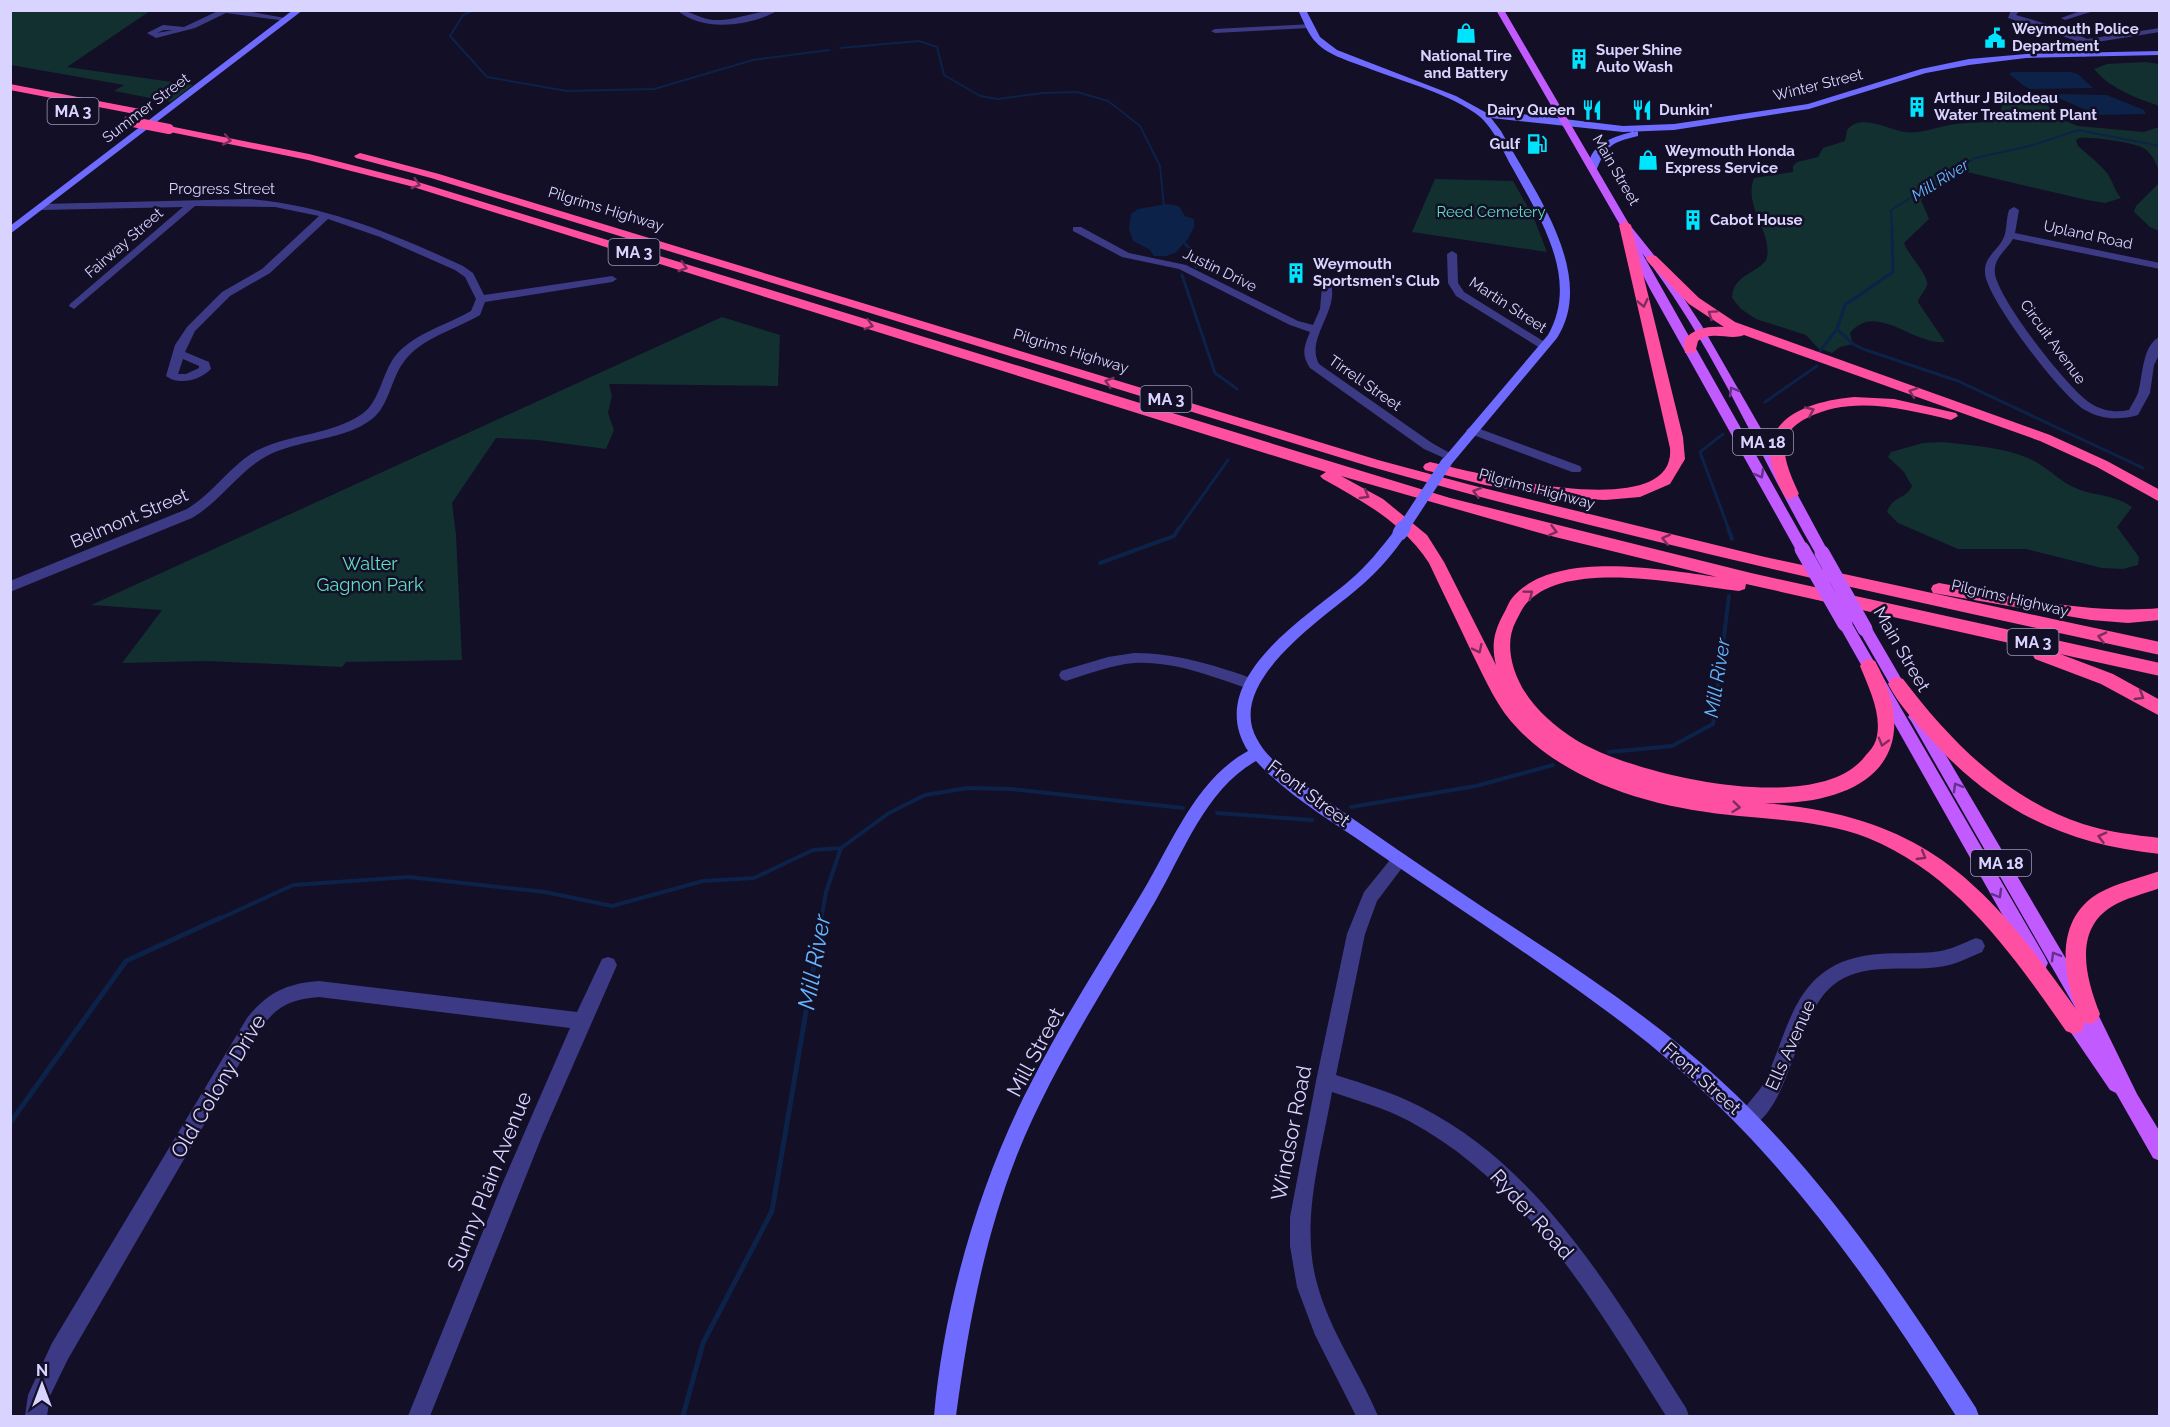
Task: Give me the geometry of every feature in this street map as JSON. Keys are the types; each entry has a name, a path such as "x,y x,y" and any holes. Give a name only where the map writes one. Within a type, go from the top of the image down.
{"highway":[{"name":"Pilgrims Highway","path":"10,87 330,149 429,174 1200,418 1490,514 1599,543 2160,670"},
{"name":"Pilgrims Highway","path":"10,99 297,154 408,182 1094,394 1200,418 1494,497 1690,545 2160,649"},
{"path":"1200,418 1538,490 1593,496 1623,495 1648,489 1660,482 1673,469 1678,459 1678,448 1625,225"},
{"path":"1652,259 1672,281 1710,313 1730,326 2045,438 2108,467 2160,497"},
{"path":"1690,350 1691,340 1700,334 1733,332 1764,339"},
{"path":"1791,494 1778,450 1779,438 1788,424 1802,414 1821,407 1872,402 1940,413 2017,436 2095,469 2160,508"},
{"path":"1200,418 1371,498 1407,525 1421,539 1436,562 1504,700 1530,730 1555,751 1590,770 1659,794 1712,804 1827,818 1857,826 1901,844 1941,869 1976,899 2082,1019"},
{"path":"1690,545 2091,614 2128,617 2160,614"},
{"path":"1808,591 1707,583 1624,572 1600,571 1569,575 1535,589 1516,604 1503,630 1501,645 1503,659 1509,681 1526,708 1544,726 1578,750 1610,765 1670,783 1725,793 1765,795 1831,789 1855,780 1871,766 1884,745 1886,724 1880,697 1869,666"},
{"path":"1907,613 2072,664 2122,686 2160,709"},
{"path":"1897,684 1924,721 1957,757 2010,799 2054,821 2096,836 2160,846"},
{"path":"2082,1019 2075,966 2075,947 2085,918 2095,906 2109,898 2160,879"}],"main road":[{"name":"Main Street","path":"1500,10 1625,225 1644,270 1869,666 2160,1151"},
{"name":"Main Street","path":"1625,225 1652,259 1700,334 2082,1019"}],"street":[{"name":"Summer Street","path":"10,231 299,10"},
{"path":"681,10 699,20 714,21 743,19 775,10"},
{"name":"Front Street","path":"1302,10 1318,41 1334,52 1453,98 1483,115 1496,130 1540,209 1555,242 1564,272 1566,300 1562,320 1553,336 1472,430 1400,533 1363,576 1274,653 1252,684 1245,704 1244,723 1249,741 1258,753 1301,790 1400,860 1616,1005 1672,1050 1747,1120 1837,1222 1884,1288 1968,1416"},
{"path":"2016,10 2011,15 2013,17 2067,33 2084,41"},
{"path":"2065,18 2093,10"},
{"path":"182,29 205,22 226,11 288,19"},
{"path":"1215,31 1309,26"},
{"path":"2084,55 2072,44 2160,30"},
{"name":"Winter Street","path":"1483,115 1513,116 1623,129 1659,129 1809,106 1954,64 2009,58 2160,53"},
{"path":"1593,169 1596,153 1608,143 1659,129"},
{"name":"Progress Street","path":"42,207 263,202 301,208 326,215 459,268 469,275 481,299"},
{"name":"Fairway Street","path":"74,306 193,203"},
{"name":"Circuit Avenue","path":"2014,210 2010,235 1993,256 1990,266 1993,284 2050,367 2077,399 2088,407 2112,416 2134,412 2144,393 2148,365 2160,340"},
{"path":"179,354 181,345 191,329 218,301 266,271 326,215"},
{"name":"Justin Drive","path":"1077,229 1126,255 1182,267 1294,323 1316,330"},
{"name":"Upland Road","path":"2010,235 2160,266"},
{"name":"Martin Street","path":"1452,254 1453,283 1460,294 1544,346"},
{"path":"481,299 612,279"},
{"name":"Tirrell Street","path":"1327,286 1325,309 1310,341 1309,357 1321,372 1449,460"},
{"name":"Belmont Street","path":"10,587 187,515 213,498 249,462 264,452 297,439 356,423 366,417 376,408 388,377 400,357 425,337 476,313 481,299"},
{"path":"1472,430 1576,469"},
{"path":"1066,675 1111,662 1151,658 1194,666 1252,684"},
{"name":"Mill Street","path":"945,1416 968,1284 985,1219 1009,1152 1072,1027 1196,817 1228,772 1258,753"},
{"name":"Windsor Road","path":"1367,1416 1323,1327 1307,1287 1300,1246 1303,1196 1325,1081 1361,917 1376,888 1400,860"},
{"name":"Ells Avenue","path":"1747,1120 1767,1098 1810,997 1829,978 1859,964 1943,960 1965,954 1976,946"},
{"name":"Sunny Plain Avenue","path":"419,1416 581,1021 608,965"},
{"name":"Old Colony Drive","path":"36,1416 39,1395 60,1352 253,1024 274,1000 297,990 319,989 581,1021"},
{"name":"Ryder Road","path":"1325,1081 1391,1104 1426,1120 1493,1168 1536,1211 1581,1268 1678,1416"}],"green space":[{"path":"10,11 150,11 67,67 193,85 171,102 114,91 124,85 11,65"},
{"path":"2146,62 2159,64 2159,106 2116,88 2094,69 2107,64"},
{"path":"2014,95 2045,102 2058,118 2078,126 2144,132 2159,127 2159,173 2152,157 2140,146 2113,140 2079,138 2076,140 2078,146 2107,173 2121,198 2105,203 2087,200 1967,172 1921,200 1929,219 1904,243 1927,281 1918,302 1945,342 1933,341 1871,321 1860,324 1850,333 1853,344 1840,347 1832,353 1818,348 1806,335 1756,319 1741,309 1732,298 1737,283 1761,266 1767,257 1766,238 1752,198 1754,178 1793,172 1793,166 1797,162 1818,157 1823,148 1845,141 1847,130 1852,125 1866,122 1904,132 1920,132 1957,124 1996,121 2006,100"},
{"name":"Reed Cemetery","path":"1435,179 1513,181 1533,216 1547,252 1412,232"},
{"path":"2159,183 2159,231 2150,227 2134,212 2136,206"},
{"name":"Walter Gagnon Park","path":"722,317 780,335 778,386 609,384 612,396 608,413 614,430 606,449 538,440 496,438 452,503 456,535 462,660 346,662 342,667 207,661 122,663 162,610 91,605"},
{"path":"1942,442 2018,454 2035,461 2073,487 2126,503 2132,507 2117,527 2139,557 2138,565 2123,569 2102,568 2026,549 1958,549 1898,523 1887,512 1893,503 1906,494 1912,486 1904,472 1888,457 1891,452 1923,443"}],"water":[{"path":"2012,72 2071,72 2078,74 2093,88 2030,89 2009,74"},
{"path":"2057,94 2107,95 2144,110 2146,114 2097,115 2054,96"},
{"path":"1167,204 1179,206 1185,216 1194,219 1194,227 1188,239 1175,253 1154,256 1149,249 1133,241 1129,229 1131,214 1138,209"}],"waterway":[{"path":"474,10 463,15 450,36 487,77 567,91 654,89 753,60 829,50"},
{"path":"840,48 919,41 937,47 944,75 980,96 998,99 1043,93 1077,92 1108,101 1140,126 1160,166 1164,208"},
{"name":"Mill River","path":"1892,231 1891,210 1975,158 2030,146 2078,130 2160,146"},
{"name":"Mill River","path":"1837,329 1845,305 1893,272 1892,229"},
{"path":"1181,239 1190,249 1196,267"},
{"path":"1182,275 1215,373 1237,389"},
{"name":"Mill River","path":"1820,351 1837,329"},
{"path":"1837,329 1853,344 1863,349 1958,381 2143,468"},
{"name":"Mill River","path":"1765,402 1817,366"},
{"name":"Mill River","path":"1723,434 1700,452 1729,530"},
{"path":"1178,530 1228,460"},
{"path":"1100,563 1174,536 1179,528"},
{"name":"Mill River","path":"1728,528 1732,539"},
{"name":"Mill River","path":"1609,752 1672,746 1713,724 1729,596"},
{"name":"Mill River","path":"1351,807 1476,786 1553,765"},
{"name":"Mill River","path":"841,848 889,813 925,795 968,788 1011,789 1183,808"},
{"name":"Mill River","path":"1217,813 1312,820"},
{"path":"217,920 293,885 409,877 545,892 612,906 703,881 754,878 813,850 841,848"},
{"name":"Mill River","path":"821,920 826,892 841,848"},
{"path":"10,1123 126,961 220,918"},
{"name":"Mill River","path":"683,1416 703,1343 772,1211 822,918"}],"place":[{"name":"National Tire and Battery","path":"1466,33"},
{"name":"Weymouth Police Department","path":"1995,38"},
{"name":"Super Shine Auto Wash","path":"1579,59"},
{"name":"Arthur J Bilodeau Water Treatment Plant","path":"1917,107"},
{"name":"Dairy Queen","path":"1592,110"},
{"name":"Dunkin'","path":"1642,110"},
{"name":"Gulf","path":"1537,144"},
{"name":"Weymouth Honda Express Service","path":"1648,160"},
{"name":"Cabot House","path":"1693,220"},
{"name":"Weymouth Sportsmen's Club","path":"1296,273"}]}
